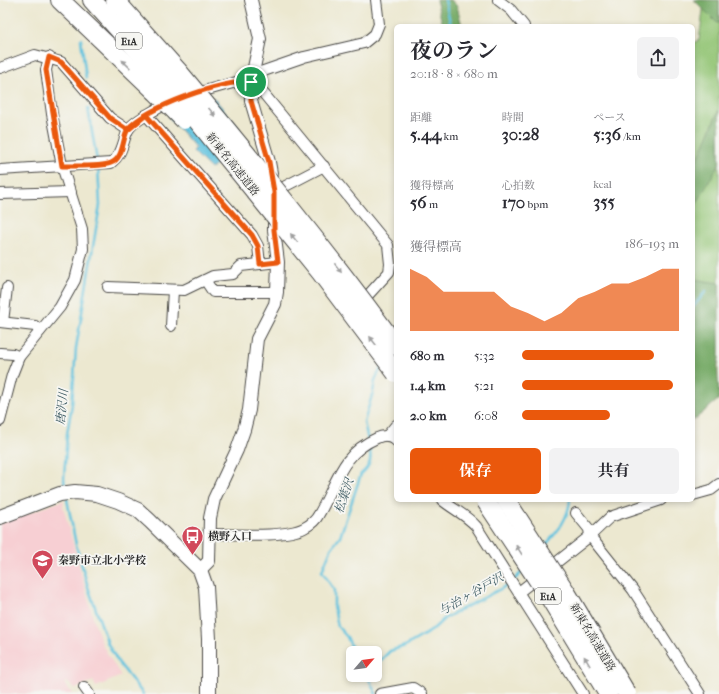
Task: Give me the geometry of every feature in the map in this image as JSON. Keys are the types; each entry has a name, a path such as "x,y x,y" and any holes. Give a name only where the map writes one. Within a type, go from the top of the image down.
{"highway":[{"path":"60,0 166,81"},
{"name":"新東名高速道路","path":"92,0 166,81 248,181 321,273 394,370"},
{"name":"新東名高速道路","path":"115,0 166,81 258,166 334,263 394,343"},
{"path":"127,0 166,81"},
{"name":"新東名高速道路","path":"486,502 551,600 608,694"},
{"name":"新東名高速道路","path":"507,502 566,592 627,694"}],"main road":[{"path":"0,517 60,494 74,492 97,494 138,510 200,570 206,587 209,639 209,694"}],"street":[{"path":"200,570 209,561 210,518 214,499 237,450 249,410 257,339 275,304 277,292 278,262 274,230 274,192 269,162 251,101 251,78 260,39 251,0"},
{"path":"0,170 111,163 118,157 128,130 146,115 164,105 208,88 251,78 304,57 364,43 375,34 379,24 376,0"},
{"path":"498,0 511,10 522,24"},
{"path":"0,68 35,55 49,57 61,62 110,118 128,130"},
{"path":"0,421 12,375 19,357 60,308 75,280 83,249 82,229 62,166 46,70 49,57"},
{"path":"264,94 388,246 390,264 388,272 349,317"},
{"path":"146,115 252,235 258,246 260,264"},
{"path":"274,192 324,166"},
{"path":"0,194 71,192"},
{"path":"108,287 184,290 213,276 233,274 241,266 278,262"},
{"path":"205,280 213,292 277,292"},
{"path":"7,288 1,322 35,326 40,331"},
{"path":"171,326 172,290"},
{"path":"0,354 13,354 19,357"},
{"path":"210,534 288,533 305,528 319,515 336,477 345,463 371,441 392,438"},
{"path":"695,494 711,490 719,484"},
{"path":"444,502 456,512 469,518 476,526 583,694"},
{"path":"517,590 590,536 610,517 655,502"},
{"path":"576,512 589,529 590,536 633,590 700,694"},
{"path":"381,694 413,688 422,694"}],"shaded area":[{"name":"秦野市立北小学校","path":"64,500 63,506 94,621 103,646 121,676 96,687 93,681 75,689 67,682 64,683 73,694 0,694 0,524"}],"green space":[{"path":"436,0 451,0 457,6 462,24 442,24"},
{"path":"694,0 719,0 719,23 717,23"},
{"path":"719,0 719,298 695,304 695,42 699,40 704,3"},
{"path":"719,109 719,164 695,206 695,162"},
{"path":"695,279 719,283 719,399 695,419"}],"water":[{"path":"214,98 239,128 243,143 211,169 193,151 196,148 168,116 194,103"}],"waterway":[{"name":"松葉沢","path":"445,0 451,24"},
{"name":"唐沢川","path":"81,39 86,78"},
{"name":"唐沢川","path":"88,108 97,161"},
{"name":"唐沢川","path":"65,490 64,478 67,434 72,404 76,348 100,205 98,166"},
{"name":"与治ヶ谷戸沢","path":"695,305 706,291"},
{"name":"松葉沢","path":"368,441 364,422 375,380 382,366"},
{"name":"松葉沢","path":"351,646 347,637 338,627 334,607 334,590 322,571 331,549 340,537 361,474 369,465 369,446"},
{"name":"唐沢川","path":"67,499 76,545 88,587 108,644 118,662 143,694"},
{"name":"与治ヶ谷戸沢","path":"544,547 564,520 570,502"},
{"name":"与治ヶ谷戸沢","path":"513,581 524,570"},
{"name":"与治ヶ谷戸沢","path":"382,659 390,651 405,646 431,631 445,618 510,584"},
{"name":"松葉沢","path":"370,682 376,694"}],"place":[{"name":"横野入口","path":"193,556"},
{"name":"秦野市立北小学校","path":"42,580"}],"route":[{"path":"251,82 240,81 208,88 164,105 146,115 128,130 118,157 111,163 62,166 52,114 46,70 49,57 61,62 110,118 128,130 146,115 252,235 258,246 260,264 278,262 274,230 274,192 264,142 256,124 251,101 251,82"}]}
